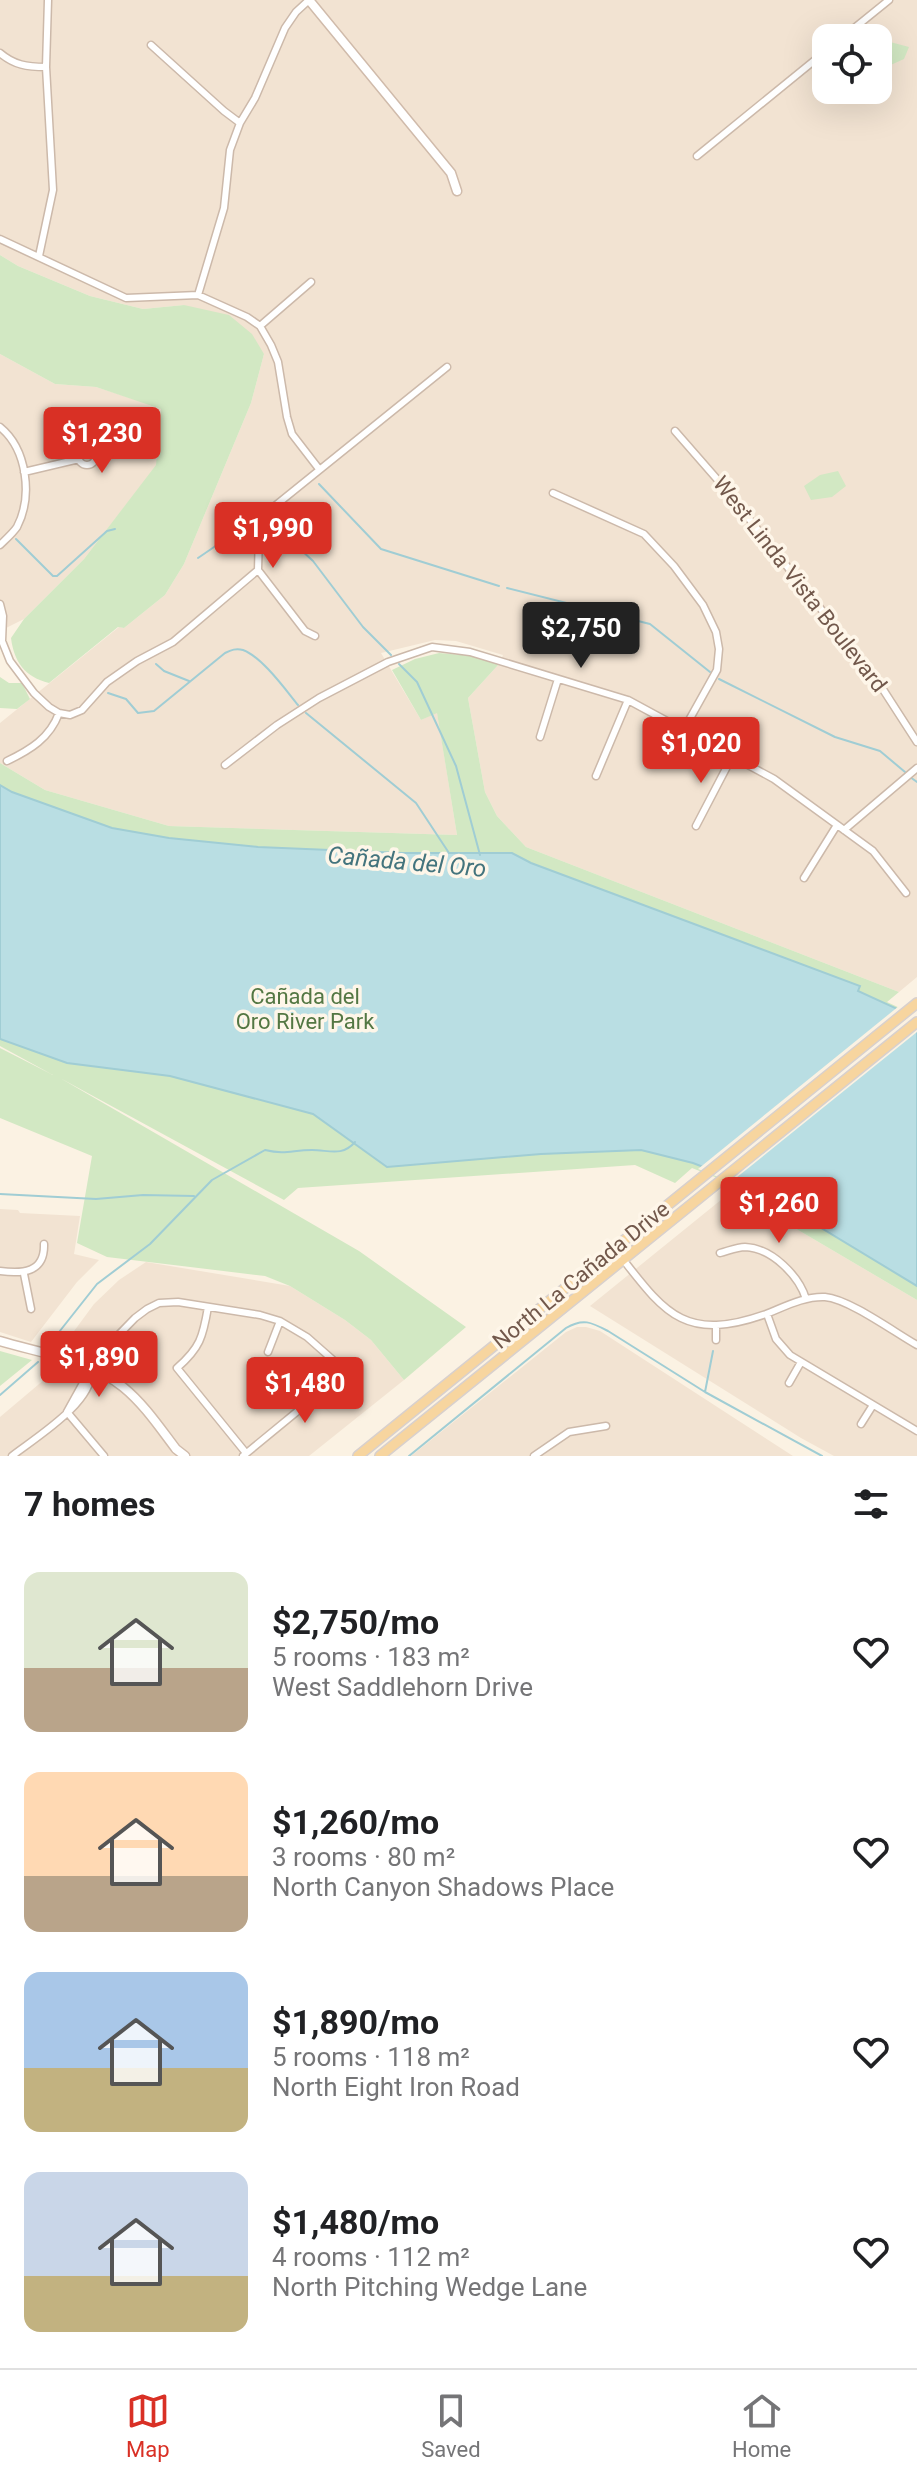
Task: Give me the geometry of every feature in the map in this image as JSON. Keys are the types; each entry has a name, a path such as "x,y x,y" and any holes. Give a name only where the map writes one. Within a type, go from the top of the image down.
{"main road":[{"name":"North La Cañada Drive","path":"358,1456 917,1003"},
{"name":"North La Cañada Drive","path":"380,1456 917,1022"}],"street":[{"path":"39,256 53,190 46,67 48,0"},
{"path":"198,295 224,208 230,150 240,123 255,98 285,28 309,0 451,173 457,191"},
{"path":"859,24 889,0"},
{"path":"151,45 240,123"},
{"path":"0,53 11,62 29,67 46,67"},
{"path":"697,156 812,62"},
{"path":"0,239 126,298 198,295 228,306 260,326 278,362 292,434 319,469"},
{"path":"260,326 311,282"},
{"path":"315,636 305,631 258,570 259,533 276,505 447,367"},
{"path":"0,427 8,434 20,457 25,503 16,528 0,545"},
{"name":"West Linda Vista Boulevard","path":"675,431 715,476 875,677 917,742"},
{"path":"24,472 79,459"},
{"path":"553,493 644,534 674,566 703,605 716,632 719,649 717,670 683,731"},
{"path":"0,604 2,641 10,661 34,693 59,713 70,715 82,710 107,682 137,661 173,642 258,570"},
{"path":"225,765 319,698 388,662 432,647 470,652 628,700 774,779 873,851 906,893"},
{"path":"540,737 558,679"},
{"path":"596,776 628,700"},
{"path":"7,761 28,751 43,738 54,726 59,713"},
{"path":"696,826 732,757"},
{"path":"844,830 915,770"},
{"path":"804,878 837,825"},
{"path":"0,1271 24,1274 41,1259 44,1244"},
{"path":"720,1253 745,1247 760,1251 791,1271 802,1286 806,1299"},
{"path":"614,1248 655,1299 671,1313 690,1322 729,1325 806,1299 823,1297 842,1302 917,1345"},
{"path":"24,1274 31,1309"},
{"path":"12,1456 67,1412 98,1356 135,1318 155,1304 178,1302 260,1315 280,1321 307,1337 341,1367 305,1405 244,1454 177,1368 192,1355 201,1340 208,1307"},
{"path":"767,1314 780,1345 801,1362 917,1431"},
{"path":"268,1352 280,1321"},
{"path":"716,1326 716,1340"},
{"path":"0,1341 107,1376 123,1387 180,1454"},
{"path":"789,1383 801,1362"},
{"path":"861,1424 873,1405"},
{"path":"67,1412 104,1456"},
{"path":"534,1456 569,1432 606,1426"}],"shaded area":[{"path":"0,0 917,0 917,977 899,992 526,847 497,816 485,792 468,698 499,664 503,655 456,641 435,640 381,653 421,720 437,712 457,835 169,826 45,790 0,763 0,723 119,627 124,628 165,595 184,564 251,403 264,354 184,305 143,309 90,296 18,266 0,255"},
{"path":"0,354 55,384 96,387 161,408 157,465 84,559 24,619 0,631"},
{"path":"732,1191 917,1300 917,1456 834,1456 590,1306"},
{"path":"0,1209 80,1216 74,1254 99,1260 77,1282 31,1342 0,1332"},
{"path":"146,1262 290,1286 371,1340 404,1380 309,1456 0,1456 0,1417 45,1379 66,1342 94,1304 119,1280"},
{"path":"577,1327 600,1331 793,1456 411,1456 566,1332"}],"green space":[{"path":"892,42 909,47 904,59 892,64"},
{"path":"0,255 18,266 90,296 143,309 184,305 229,315 252,334 264,354 251,403 184,564 165,595 124,628 118,627 49,683 33,677 22,667 11,638 24,619 84,559 156,465 161,409 96,387 55,384 0,354"},
{"path":"838,471 846,486 832,497 811,500 804,486 820,475"},
{"name":"Cañada del Oro River Park","path":"439,653 474,656 499,664 468,698 485,792 497,816 526,847 899,992 887,1002 917,1016 917,1300 732,1191 738,1186 692,1168 675,1183 635,1165 298,1188 284,1200 60,1078 359,1251 466,1327 404,1380 371,1340 290,1286 265,1276 107,1257 77,1243 92,1156 0,1118 0,1048 53,1075 0,1046 0,763 45,790 169,826 457,835 437,713 421,720 392,670 415,659"},
{"path":"0,677 9,683 22,683 30,699 17,709 0,708"},
{"path":"0,1351 32,1360 0,1386"}],"water":[{"name":"Cañada del Oro River Park","path":"0,785 112,828 169,838 258,847 402,853 512,853 531,863 860,986 858,991 917,1018 917,1286 752,1186 693,1163 641,1150 541,1154 387,1167 313,1114 170,1076 67,1063 0,1039"}],"pier":[{"path":"899,1006 917,1013 917,1032 731,1182 698,1169"}],"waterway":[{"path":"319,484 381,549 499,586"},
{"path":"16,539 53,576 57,576 107,531 115,529"},
{"path":"198,558 217,545 299,548 313,561 363,627 391,655"},
{"path":"507,588 650,624 710,672"},
{"path":"108,693 126,699 138,713 154,711 225,653 238,649 265,666 298,705"},
{"path":"156,664 164,671 189,681"},
{"name":"Cañada del Oro","path":"399,664 417,682 456,766 480,855"},
{"path":"719,679 835,737 880,751 905,772"},
{"name":"Cañada del Oro","path":"306,713 416,803 449,853"},
{"path":"910,777 917,782"},
{"path":"48,1346 97,1284 150,1244 212,1180 265,1150 335,1152 345,1150 355,1142"},
{"path":"0,1194 96,1199 143,1195 194,1196"},
{"path":"409,1456 566,1328 582,1322 608,1331 705,1392 822,1456"},
{"path":"705,1392 713,1351"},
{"path":"0,1395 38,1362"}]}
